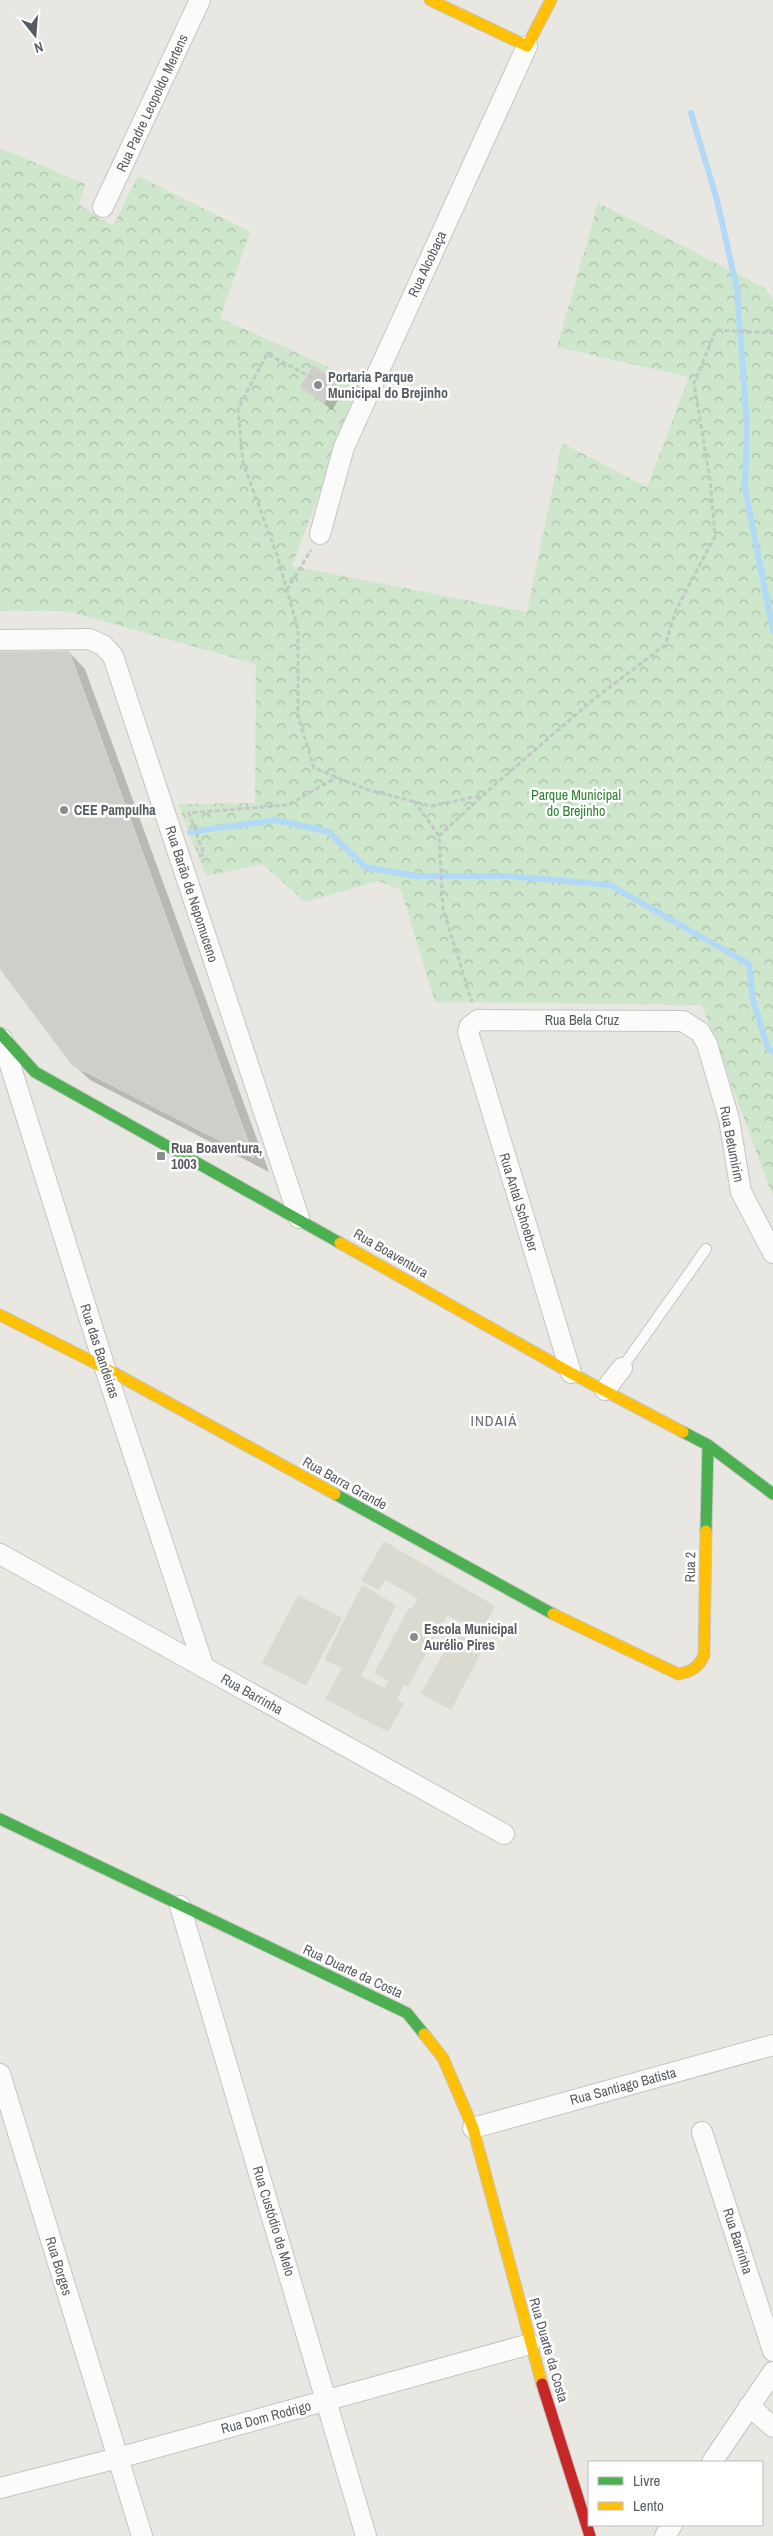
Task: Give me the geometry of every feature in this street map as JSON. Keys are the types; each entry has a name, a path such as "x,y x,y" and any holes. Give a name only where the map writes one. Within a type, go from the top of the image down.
{"street":[{"name":"Rua Padre Leopoldo Mertens","path":"103,207 200,0"},
{"path":"430,0 527,46"},
{"name":"Rua Alcobaça","path":"320,534 344,447 527,46 551,0"},
{"name":"Rua Barão de Nepomuceno","path":"0,640 89,639 103,645 113,656 298,1218"},
{"name":"Rua Bela Cruz","path":"472,1026 683,1020 700,1032"},
{"name":"Rua Antal Schoeber","path":"472,1026 571,1372"},
{"name":"Rua Betumirim","path":"700,1032 707,1044 729,1118 741,1192 773,1253"},
{"name":"Rua Boaventura","path":"0,1033 34,1072 571,1372 708,1445 773,1494"},
{"name":"Rua das Bandeiras","path":"0,1033 106,1368 204,1668"},
{"name":"Rua Barra Grande","path":"0,1315 106,1368 549,1612 678,1674"},
{"path":"605,1390 622,1368"},
{"name":"Rua 2","path":"678,1674 696,1669 704,1655 708,1445"},
{"name":"Rua Barrinha","path":"0,1554 504,1834"},
{"name":"Rua Duarte da Costa","path":"0,1818 180,1906 407,2013 443,2058 472,2128 530,2344 590,2536"},
{"name":"Rua Custódio de Melo","path":"180,1906 366,2536"},
{"name":"Rua Santiago Batista","path":"472,2128 773,2045"},
{"name":"Rua Borges","path":"0,2074 142,2536"},
{"name":"Rua Barrinha","path":"702,2132 773,2351"},
{"name":"Rua Dom Rodrigo","path":"0,2488 118,2458 530,2344"},
{"path":"713,2461 773,2372"},
{"path":"749,2406 773,2427"}],"lane":[{"path":"622,1368 706,1249"}],"path":[{"path":"439,836 483,795 594,699 665,645 676,610 715,536 710,480 694,383 716,330 773,333"},
{"path":"364,404 267,354 238,409 243,463 277,555 298,629 298,716 314,768 368,790 432,806 483,795"},
{"path":"287,591 320,534"},
{"path":"200,844 189,813 288,805 337,777"},
{"path":"414,801 439,836 443,909 472,1026"}],"shaded area":[{"name":"Escola Municipal Aurélio Pires","path":"384,1541 495,1606 481,1633 447,1615 441,1626 484,1647 451,1710 421,1694 450,1641 437,1633 408,1687 404,1685 397,1699 404,1703 388,1732 325,1699 342,1668 324,1660 362,1585 396,1605 361,1676 385,1688 389,1681 374,1673 409,1608 412,1609 418,1599 385,1580 379,1590 361,1581"},
{"path":"298,1595 342,1618 306,1686 262,1663"}],"green space":[{"name":"Parque Municipal do Brejinho","path":"0,148 85,184 79,205 113,226 138,176 250,232 220,318 362,382 292,566 527,612 562,443 647,487 689,377 557,347 598,203 765,288 773,300 773,1197 702,1005 435,1002 401,890 379,881 305,902 263,864 206,876 178,804 255,803 256,664 67,611 0,611"}],"building":[{"name":"Portaria Parque Municipal do Brejinho","path":"313,365 336,382 324,403 300,387"},
{"name":"CEE Pampulha","path":"69,651 254,1158 72,1065 0,969 0,652"}],"waterway":[{"path":"691,113 717,200 737,289 747,427 745,488 773,631"},
{"path":"190,832 276,820 329,832 365,867 415,876 509,876 610,885 749,964 753,1000 768,1048 773,1052"}],"traffic: fast":[{"path":"0,1033 35,1072 340,1243"},
{"path":"683,1432 708,1445 773,1494"},
{"path":"706,1531 708,1445"},
{"path":"335,1494 553,1614"},
{"path":"0,1819 407,2013 424,2034"}],"traffic: slow":[{"path":"430,0 527,46 551,0"},
{"path":"340,1243 571,1373 683,1432"},
{"path":"0,1315 105,1368 335,1494"},
{"path":"553,1614 678,1674 691,1670 700,1663 704,1655 706,1531"},
{"path":"424,2034 443,2058 473,2128 542,2384"}],"traffic: jam":[{"path":"542,2384 590,2536"}],"place":[{"name":"Portaria Parque Municipal do Brejinho","path":"318,385"},
{"name":"CEE Pampulha","path":"64,810"},
{"name":"Rua Boaventura, 1003","path":"161,1156"},
{"name":"Escola Municipal Aurélio Pires","path":"414,1637"}],"district":[{"name":"INDAIÁ","path":"494,1421"}]}
